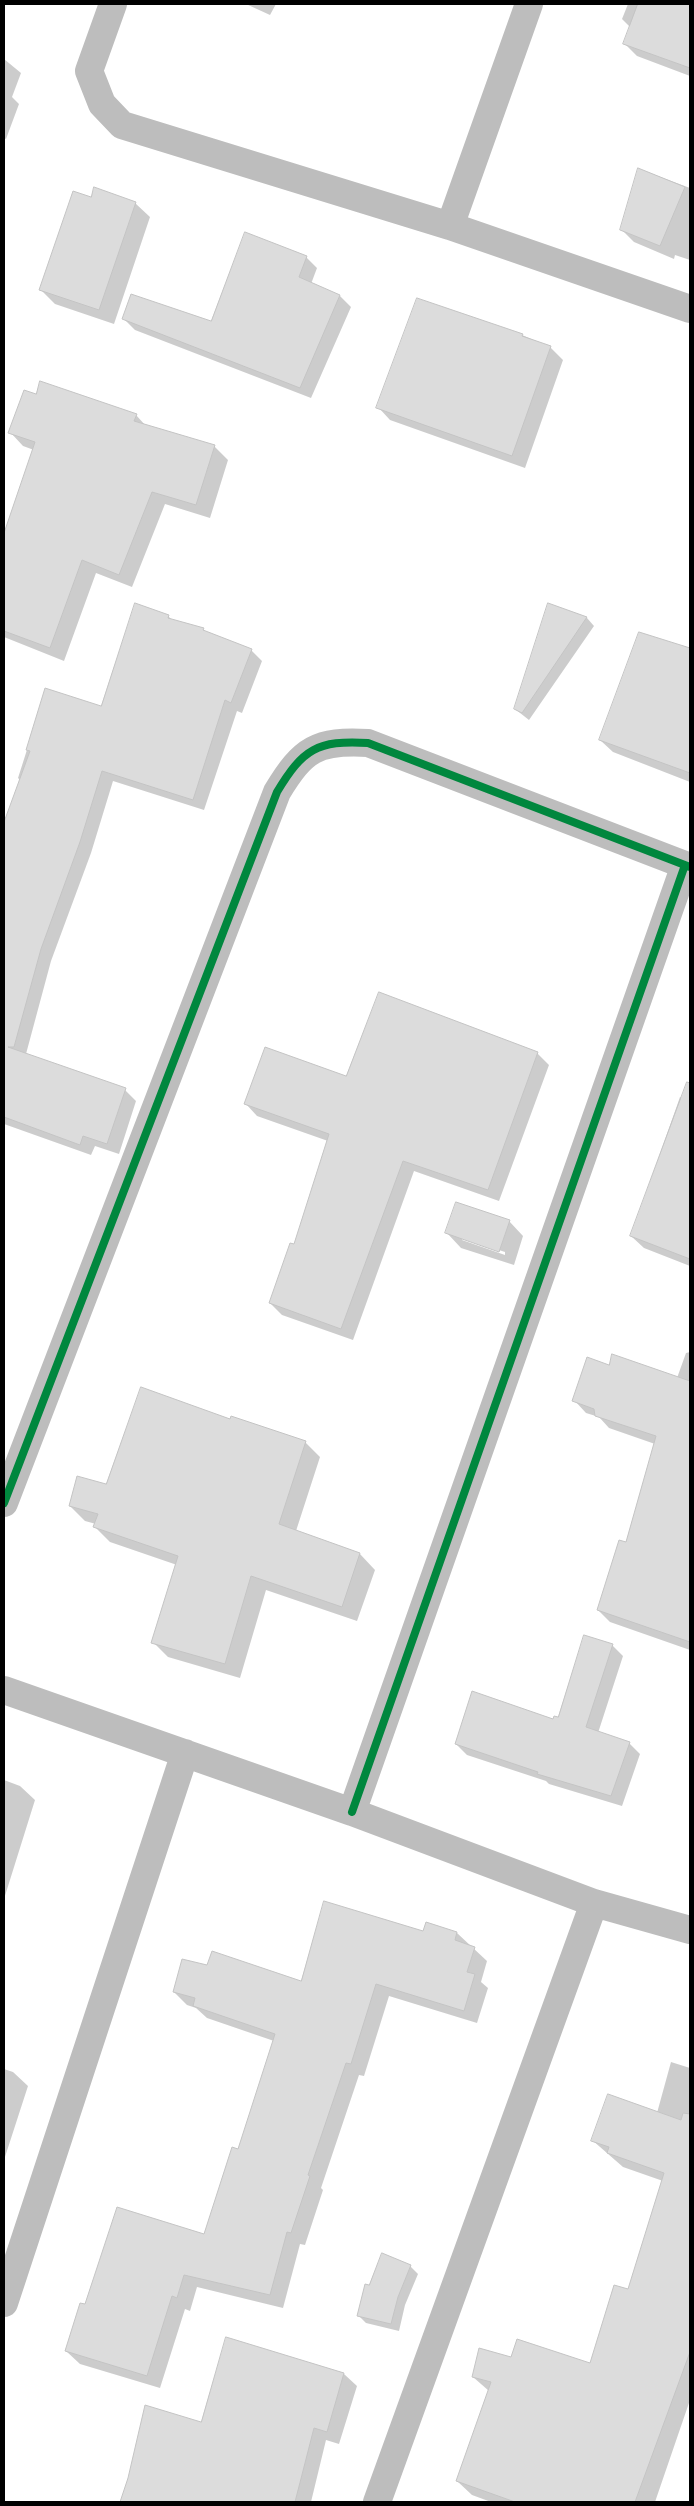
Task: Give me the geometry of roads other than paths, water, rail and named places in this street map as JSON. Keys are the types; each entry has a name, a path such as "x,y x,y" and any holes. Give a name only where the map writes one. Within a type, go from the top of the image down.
{"street":[{"path":"113,4 89,71 102,104 122,125 450,226 690,310"},
{"path":"450,226 529,4"},
{"path":"4,1504 277,792 293,766 314,749 338,741 368,743 688,866 352,1812"},
{"path":"4,1690 352,1812 594,1903 690,1930"},
{"path":"4,2303 185,1754"},
{"path":"377,2502 594,1903"}]}
